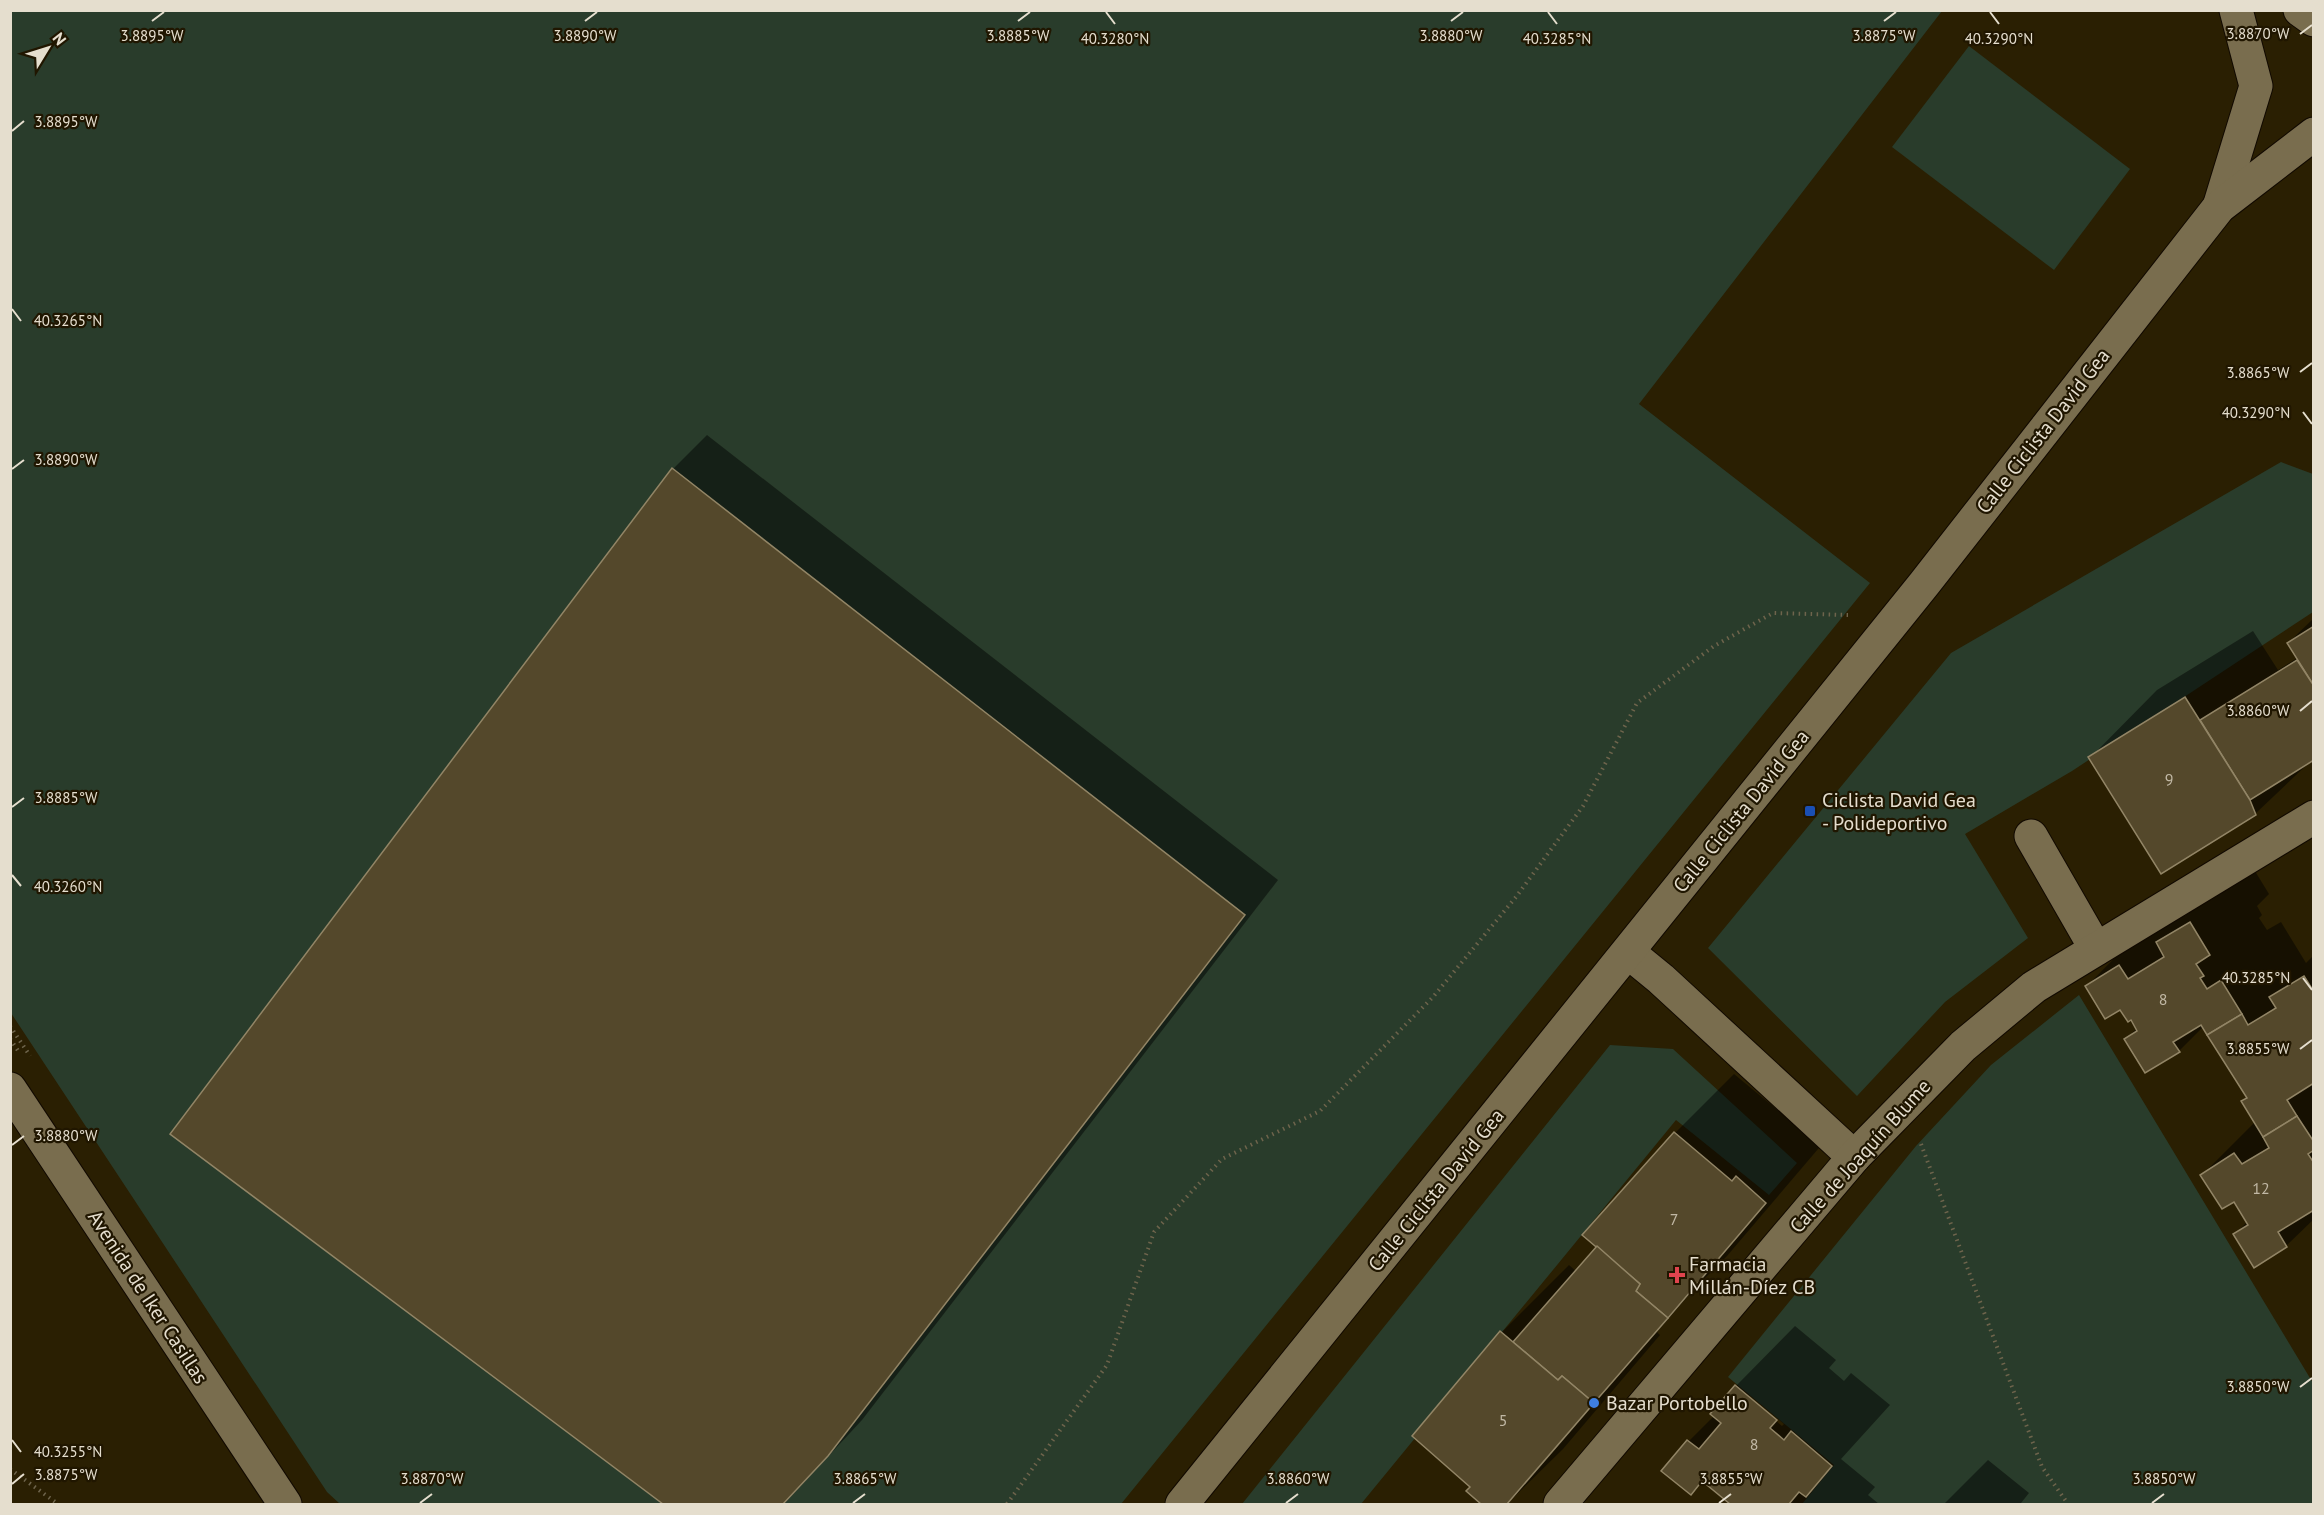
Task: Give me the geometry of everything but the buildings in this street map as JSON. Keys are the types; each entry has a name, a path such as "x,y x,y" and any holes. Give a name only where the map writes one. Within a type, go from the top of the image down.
{"street":[{"path":"2219,207 2256,86 2236,10"},
{"path":"2300,10 2313,20"},
{"name":"Calle Ciclista David Gea","path":"1182,1504 1898,616 2219,207 2313,134"},
{"name":"Calle de Joaquín Blume","path":"1560,1504 1854,1157 1963,1046 2034,987 2313,817"},
{"path":"2031,836 2096,949"},
{"path":"1628,952 1854,1157"},
{"name":"Avenida de Iker Casillas","path":"10,1089 285,1504"}],"path":[{"path":"1008,1504 1107,1365 1154,1232 1222,1159 1320,1111 1433,997 1516,897 1583,806 1637,703 1714,646 1773,613 1898,616"},
{"path":"1906,1103 2042,1467 2068,1504"},
{"path":"10,1469 58,1504"}],"green space":[{"path":"10,11 1942,11 1639,404 1870,583 1121,1504 340,1504 327,1492 11,1013"},
{"path":"1969,46 2130,169 2054,270 1892,147"},
{"path":"2281,462 2313,474 2313,612 2072,771 1965,834 2028,938 1945,1002 1857,1096 1708,948 1951,653"},
{"path":"2079,995 2313,1383 2313,1504 1802,1504 1834,1465 1728,1377 1916,1146 1991,1065"},
{"path":"1610,1045 1673,1049 1797,1163 1769,1195 1676,1120 1361,1504 1242,1504"}],"place":[{"name":"Ciclista David Gea - Polideportivo","path":"1810,811"},
{"name":"Farmacia Millán-Díez CB","path":"1677,1275"},
{"name":"Bazar Portobello","path":"1594,1403"}]}
